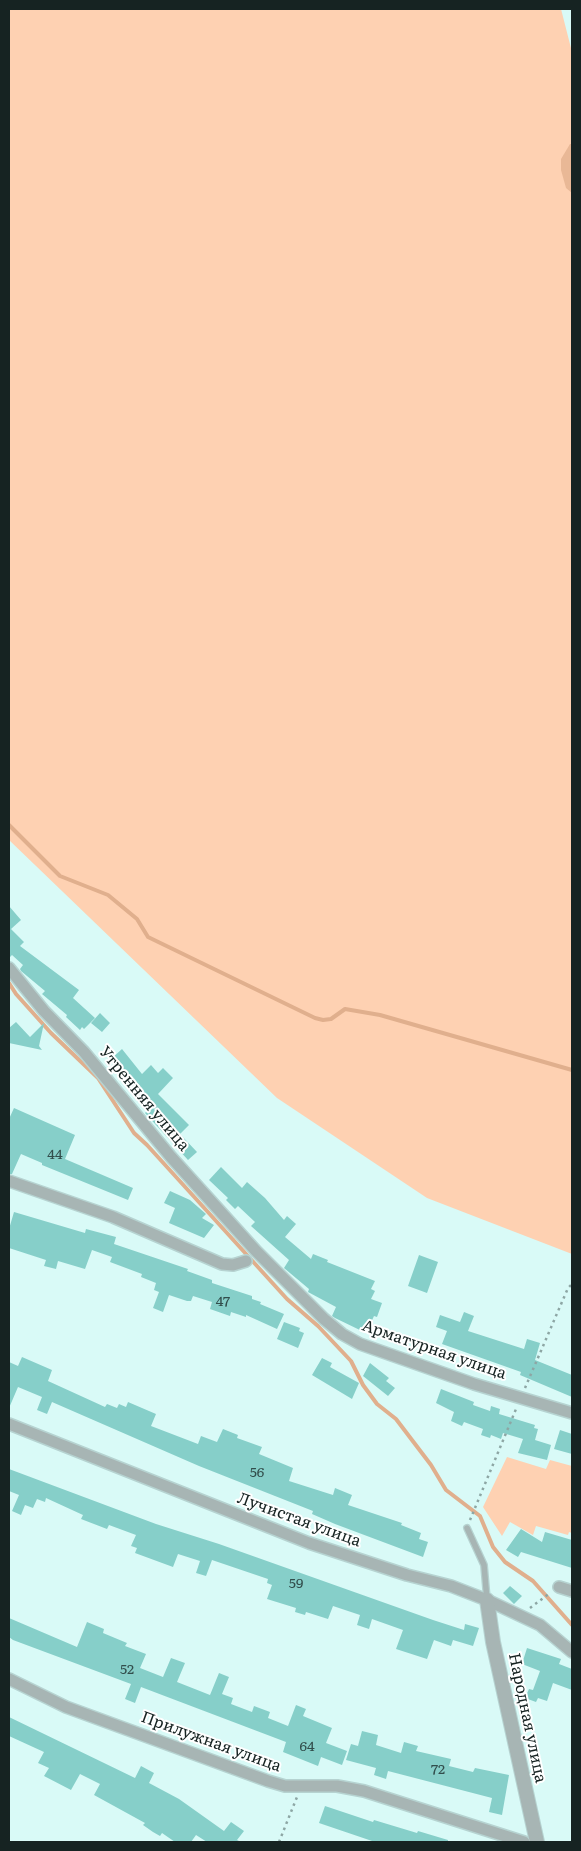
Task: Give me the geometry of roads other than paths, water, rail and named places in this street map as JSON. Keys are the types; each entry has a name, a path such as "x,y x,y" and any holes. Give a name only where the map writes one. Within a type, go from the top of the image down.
{"street":[{"name":"Утренняя улица","path":"9,968 44,1011 84,1052 251,1256"},
{"path":"9,1181 113,1217 222,1264 233,1265 251,1256"},
{"name":"Арматурная улица","path":"251,1256 342,1334 360,1344 474,1384 572,1413"},
{"name":"Лучистая улица","path":"9,1424 309,1543 407,1575 451,1586 487,1600 540,1624 572,1652"},
{"path":"556,1589 572,1591"},
{"name":"Народная улица","path":"487,1600 493,1642 537,1842"},
{"name":"Прилужная улица","path":"9,1679 66,1707 268,1781 301,1787 337,1786 364,1791 524,1842"}],"lane":[{"path":"466,1528 484,1565 487,1600"}],"waterway":[{"path":"9,825 60,876 108,895 137,919 148,937 315,1018 331,1019 345,1009 380,1015 572,1070"},
{"path":"9,983 16,994 51,1033 98,1078 134,1133 287,1299 318,1326 351,1361 363,1385 377,1404 396,1419 431,1465 446,1490 480,1516 493,1547 505,1562 533,1581 572,1625"}]}
